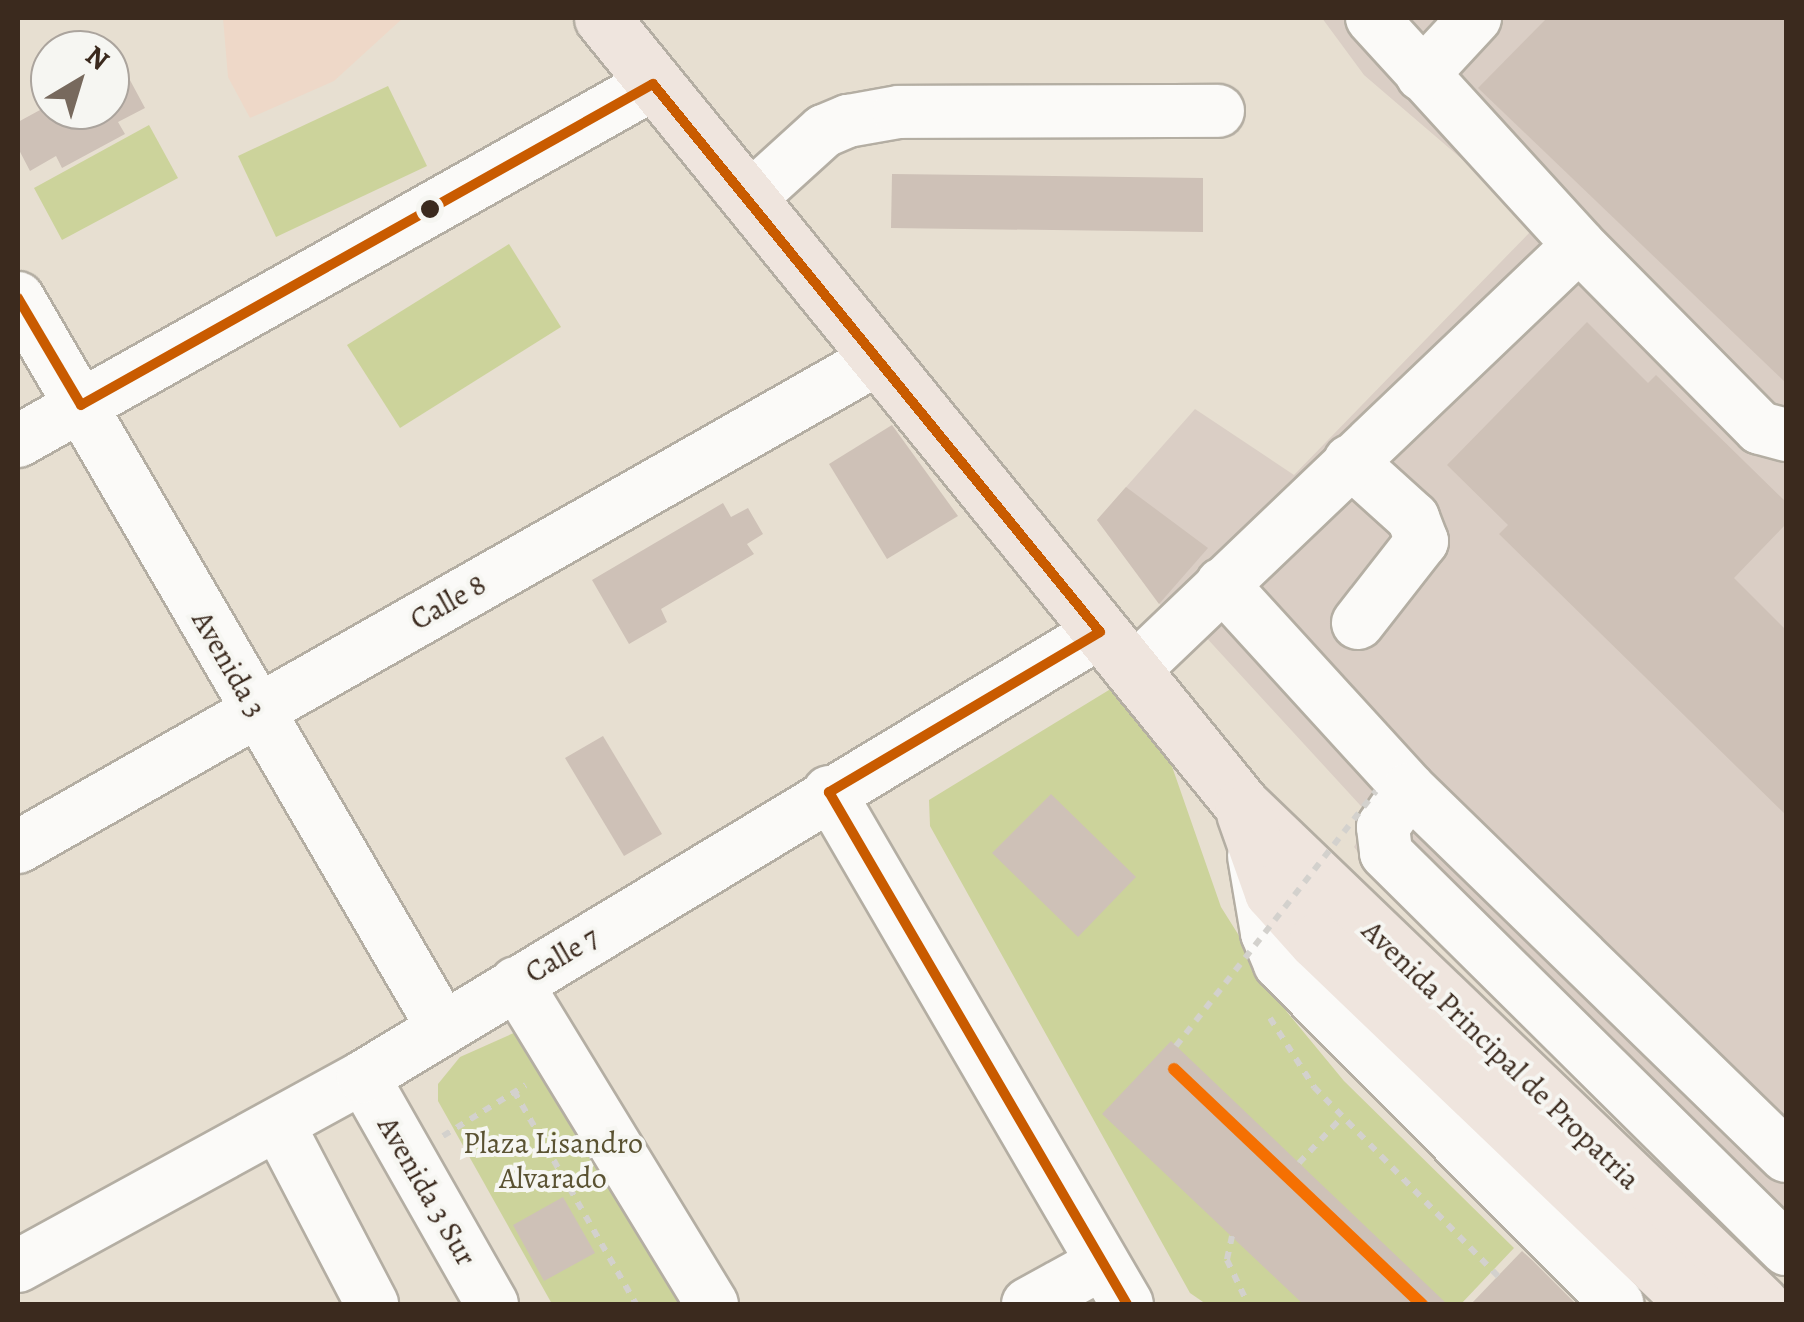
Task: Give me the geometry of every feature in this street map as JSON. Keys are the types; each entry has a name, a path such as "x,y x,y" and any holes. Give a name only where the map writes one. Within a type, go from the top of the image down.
{"main road":[{"name":"Avenida Principal de Propatria","path":"602,18 1117,651 1248,830 1761,1304"},
{"name":"Avenida Principal de Propatria","path":"1248,830 1272,892 1316,941 1695,1304"}],"street":[{"path":"1372,18 1579,245 1760,428 1786,435"},
{"path":"1422,75 1476,18"},
{"path":"18,442 653,84"},
{"path":"750,198 824,130 848,121 899,112 1218,110"},
{"name":"Calle 7","path":"18,1266 363,1077 829,792 1117,651 1222,584 1579,245"},
{"name":"Avenida 3","path":"18,298 443,1028"},
{"name":"Calle 8","path":"18,846 879,358"},
{"path":"1350,461 1413,518 1422,541 1358,624"},
{"path":"1222,584 1393,790 1786,1156"},
{"path":"1393,790 1383,827 1386,854 1786,1249"},
{"path":"829,792 1114,1284 1028,1304"},
{"name":"Avenida Principal de Propatria","path":"1248,830 1267,933 1280,964 1618,1304"},
{"path":"516,983 568,1062 712,1304"},
{"name":"Avenida 3 Sur","path":"363,1077 492,1304"},
{"path":"278,1126 372,1304"}],"path":[{"path":"1176,1046 1393,790"},
{"path":"1280,964 1267,1006 1270,1021 1342,1116 1498,1276"},
{"path":"408,1158 568,1062"},
{"path":"514,1092 636,1304"},
{"path":"1299,1163 1342,1116"},
{"path":"1232,1236 1227,1260 1248,1304"}],"shaded area":[{"path":"223,18 403,18 334,81 250,118 228,77"},
{"path":"1322,18 1786,18 1786,1273 1395,897 1354,847 1371,817 1170,598 1162,607 1097,520 1195,409 1294,475 1531,231 1526,214 1364,75"}],"green space":[{"path":"388,86 427,166 276,237 238,156"},
{"path":"149,125 178,178 62,240 34,188"},
{"path":"509,244 561,327 400,428 347,345"},
{"path":"1127,679 1160,732 1221,907 1287,1012 1344,1081 1514,1248 1461,1304 1206,1304 1190,1293 930,826 929,800"},
{"name":"Plaza Lisandro Alvarado","path":"525,1028 706,1304 552,1304 438,1101 438,1084 460,1057"}],"building":[{"path":"1547,18 1786,18 1786,383 1478,88"},
{"path":"130,80 145,108 130,116"},
{"path":"30,115 30,130 123,130 125,134 62,168 56,156 30,171 18,148 18,122"},
{"path":"892,174 1203,178 1203,232 891,228"},
{"path":"1587,322 1648,383 1656,375 1786,502 1786,524 1734,578 1786,630 1786,815 1499,534 1508,525 1447,465"},
{"path":"892,425 958,516 887,559 829,464"},
{"path":"1126,487 1208,548 1159,604 1097,520"},
{"path":"723,503 731,517 748,508 763,534 747,544 754,554 661,609 667,622 629,644 592,580"},
{"path":"603,736 662,834 624,856 565,758"},
{"path":"1051,794 1136,877 1078,937 992,853"},
{"path":"1171,1041 1447,1304 1303,1304 1102,1114"},
{"path":"563,1197 595,1253 544,1281 513,1225"},
{"path":"1522,1251 1533,1261 1576,1304 1471,1304"}],"transit line":[{"path":"18,298 81,405 653,84 1100,632 829,792 1127,1304"},
{"path":"1174,1069 1422,1304"}]}
